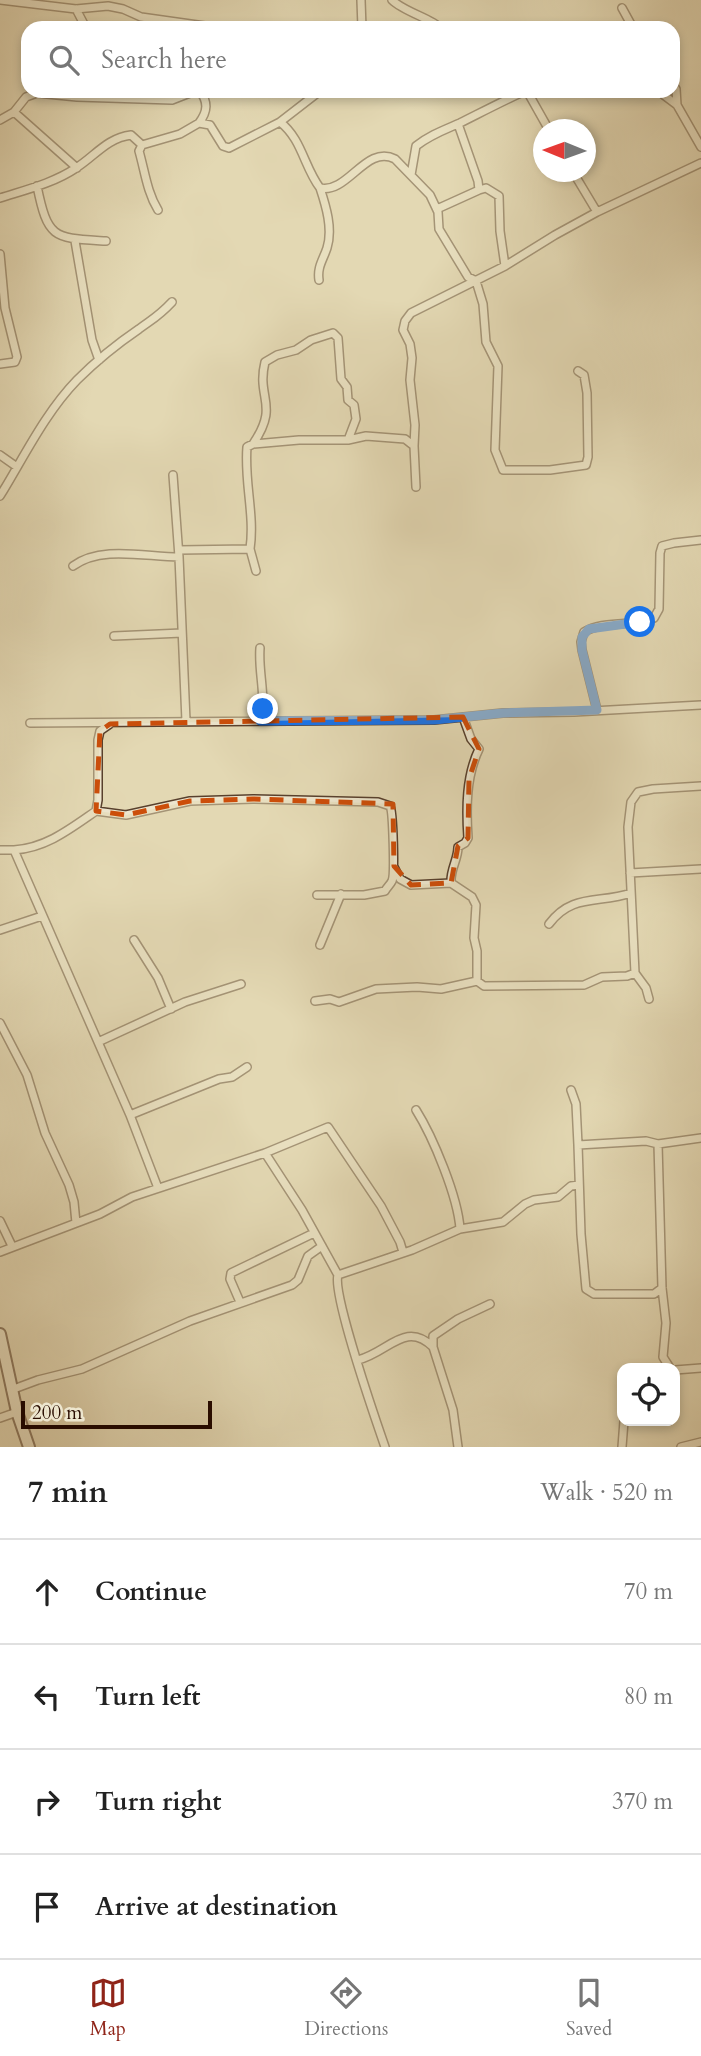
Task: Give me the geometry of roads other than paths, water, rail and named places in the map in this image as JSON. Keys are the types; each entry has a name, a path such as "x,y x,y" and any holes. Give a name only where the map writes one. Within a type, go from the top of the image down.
{"street":[{"path":"0,0 76,9 108,6 141,17 169,21"},
{"path":"361,0 362,21"},
{"path":"392,0 409,12 433,21"},
{"path":"622,8 629,21"},
{"path":"76,9 82,21"},
{"path":"141,17 144,21"},
{"path":"0,120 14,113 25,98"},
{"path":"151,98 178,98"},
{"path":"201,98 223,146 229,148 280,122 309,98"},
{"path":"411,176 416,146 436,132 512,98"},
{"path":"530,98 543,119"},
{"path":"668,98 677,105 701,147"},
{"path":"677,98 677,105"},
{"path":"158,211 147,193 146,172 139,151 142,145 180,134 199,123 207,107"},
{"path":"14,113 77,168"},
{"path":"280,122 302,148 320,188 328,215 328,246 317,272 319,280"},
{"path":"199,123 208,124 216,132"},
{"path":"458,124 479,190"},
{"path":"0,198 37,186 77,168 113,140 131,135 142,145"},
{"path":"320,188 330,188 380,156 388,156 395,159 430,195 437,209 439,229 468,277 476,281 483,304 486,342 498,366 495,450 503,470 550,470 586,465 587,393 584,375 578,371"},
{"path":"416,487 412,358 404,326 411,313 505,266 555,234 597,212 701,163"},
{"path":"579,182 597,212"},
{"path":"37,186 46,223 75,241 106,241"},
{"path":"437,209 486,188 499,196 505,266"},
{"path":"75,241 92,340 99,360"},
{"path":"0,254 5,308 16,357 15,362 0,364"},
{"path":"0,496 36,435 71,387 99,360 141,327 156,319 172,302"},
{"path":"253,444 265,428 268,410 262,373 265,362 277,355 296,350 311,340 333,333 338,338 341,379 346,387 348,400 354,405 356,419 348,440"},
{"path":"256,571 250,549 252,533 245,477 247,447 253,444 348,440 366,436 405,439 414,446"},
{"path":"0,455 17,467"},
{"path":"173,475 186,721"},
{"path":"597,710 582,650 584,632 598,627 654,618 659,609 662,546 674,542 701,540"},
{"path":"72,566 89,558 109,555 250,549"},
{"path":"114,636 182,633"},
{"path":"260,648 258,667 263,709 260,721"},
{"path":"30,723 408,721 503,713 701,705"},
{"path":"451,883 451,871 458,857 458,847 468,838 469,779 479,749 471,739 463,717"},
{"path":"96,811 98,740 100,731 110,724"},
{"path":"649,999 646,988 635,973 629,810 638,792 701,786"},
{"path":"0,850 28,849 53,840 96,811 126,815 190,801 253,799 386,803 393,811 394,866 392,880 385,891 364,895 317,895"},
{"path":"14,850 130,1115 158,1188"},
{"path":"394,866 400,879 411,885 451,883 472,897 476,905 474,938 477,981"},
{"path":"630,873 701,869"},
{"path":"550,924 558,912 570,905 588,900 617,898 631,893"},
{"path":"320,945 341,894"},
{"path":"0,930 42,916"},
{"path":"134,940 158,978 170,1009"},
{"path":"315,1001 330,999 339,1002 376,989 441,989 477,981 484,986 584,985 602,977 635,973"},
{"path":"98,1042 170,1009 241,984"},
{"path":"0,1023 27,1074 45,1133 69,1185 76,1223"},
{"path":"130,1115 219,1079 232,1077 247,1067"},
{"path":"571,1090 576,1104 586,1289 594,1294 654,1294 662,1288"},
{"path":"416,1110 428,1131 445,1173 457,1209 460,1229"},
{"path":"0,1252 158,1188 265,1153 328,1127 382,1206 400,1242 402,1252"},
{"path":"579,1145 646,1141 658,1144 701,1138"},
{"path":"658,1144 662,1288 666,1323 663,1357 667,1363"},
{"path":"265,1153 302,1210 338,1275 336,1280 339,1299 385,1447"},
{"path":"338,1275 460,1229 503,1222 534,1200 558,1197 571,1186 579,1185"},
{"path":"0,1222 12,1246"},
{"path":"240,1303 230,1279 231,1273 314,1233"},
{"path":"11,1390 82,1369 135,1344 292,1285 298,1280 308,1256 322,1246"},
{"path":"458,1447 453,1410 433,1347 433,1336 458,1318 490,1304"},
{"path":"0,1334 11,1390 29,1447"},
{"path":"358,1360 370,1357 405,1336 412,1335 426,1340 433,1347"},
{"path":"680,1370 701,1368"},
{"path":"0,1418 17,1412"},
{"path":"622,1447 624,1426"},
{"path":"681,1447 701,1441"}]}
